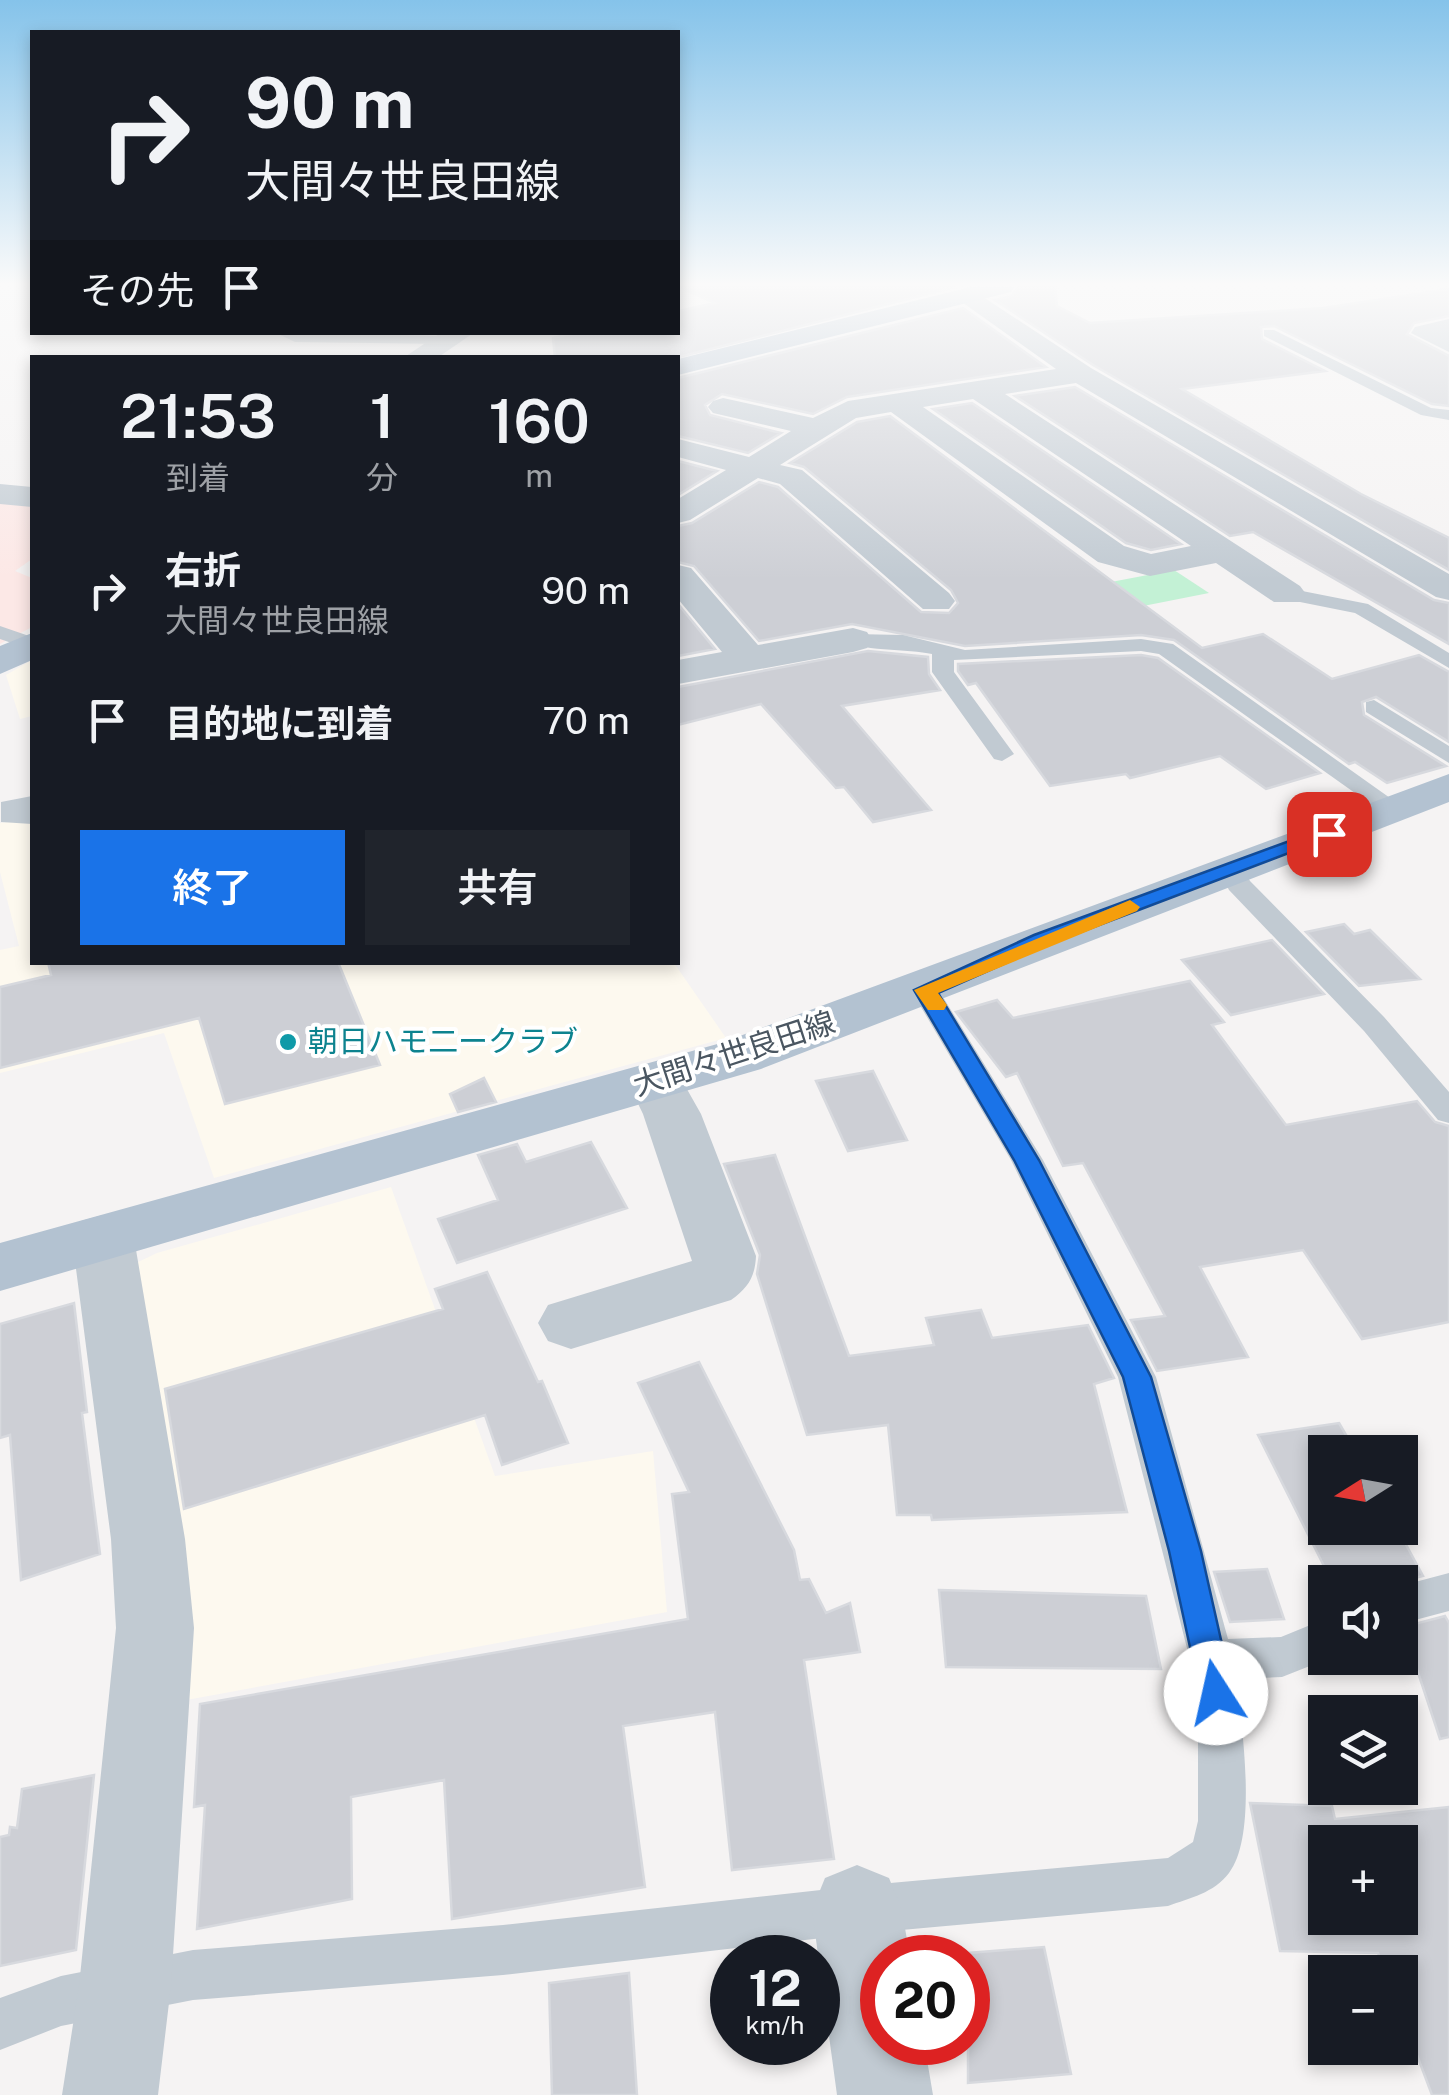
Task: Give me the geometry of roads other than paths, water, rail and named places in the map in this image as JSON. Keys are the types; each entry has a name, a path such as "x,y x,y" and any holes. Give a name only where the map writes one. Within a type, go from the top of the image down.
{"main road":[{"path":"0,662 30,645"},
{"name":"大間々世良田線","path":"0,1267 741,1056 925,990 1042,940 1449,786"}],"street":[{"path":"680,512 813,427 848,410 1012,385"},
{"path":"1099,385 1449,589"},
{"path":"978,390 1288,594"},
{"path":"896,402 1112,554 1150,566 1223,551"},
{"path":"723,406 813,427"},
{"path":"680,448 791,478 936,601"},
{"path":"0,494 30,497"},
{"path":"1400,562 1449,551"},
{"path":"680,578 748,658"},
{"path":"680,672 853,640"},
{"path":"571,1323 708,1283 723,1272 724,1256 655,1081"},
{"path":"103,1238 148,1539 156,1628 125,1986 110,2095"},
{"path":"857,1910 886,2095"}],"lane":[{"path":"1372,385 1426,412 1449,415"},
{"path":"1288,594 1360,608 1449,662"},
{"path":"0,632 30,643"},
{"path":"853,640 903,641 965,656 1141,645 1165,649 1394,810"},
{"path":"943,653 944,672 1002,754"},
{"path":"1374,707 1449,756"},
{"path":"1230,869 1238,884 1374,1024 1449,1112"},
{"path":"0,2024 61,2002 193,1975 503,1950 857,1910 1168,1882 1195,1873 1214,1856 1221,1821 1220,1726 1212,1660 1137,1377 1026,1160 925,990"},
{"path":"1418,1601 1449,1592"},
{"path":"1212,1660 1282,1658 1308,1647"}],"place":[{"name":"朝日ハモ二ークラブ","path":"288,1042"}]}
